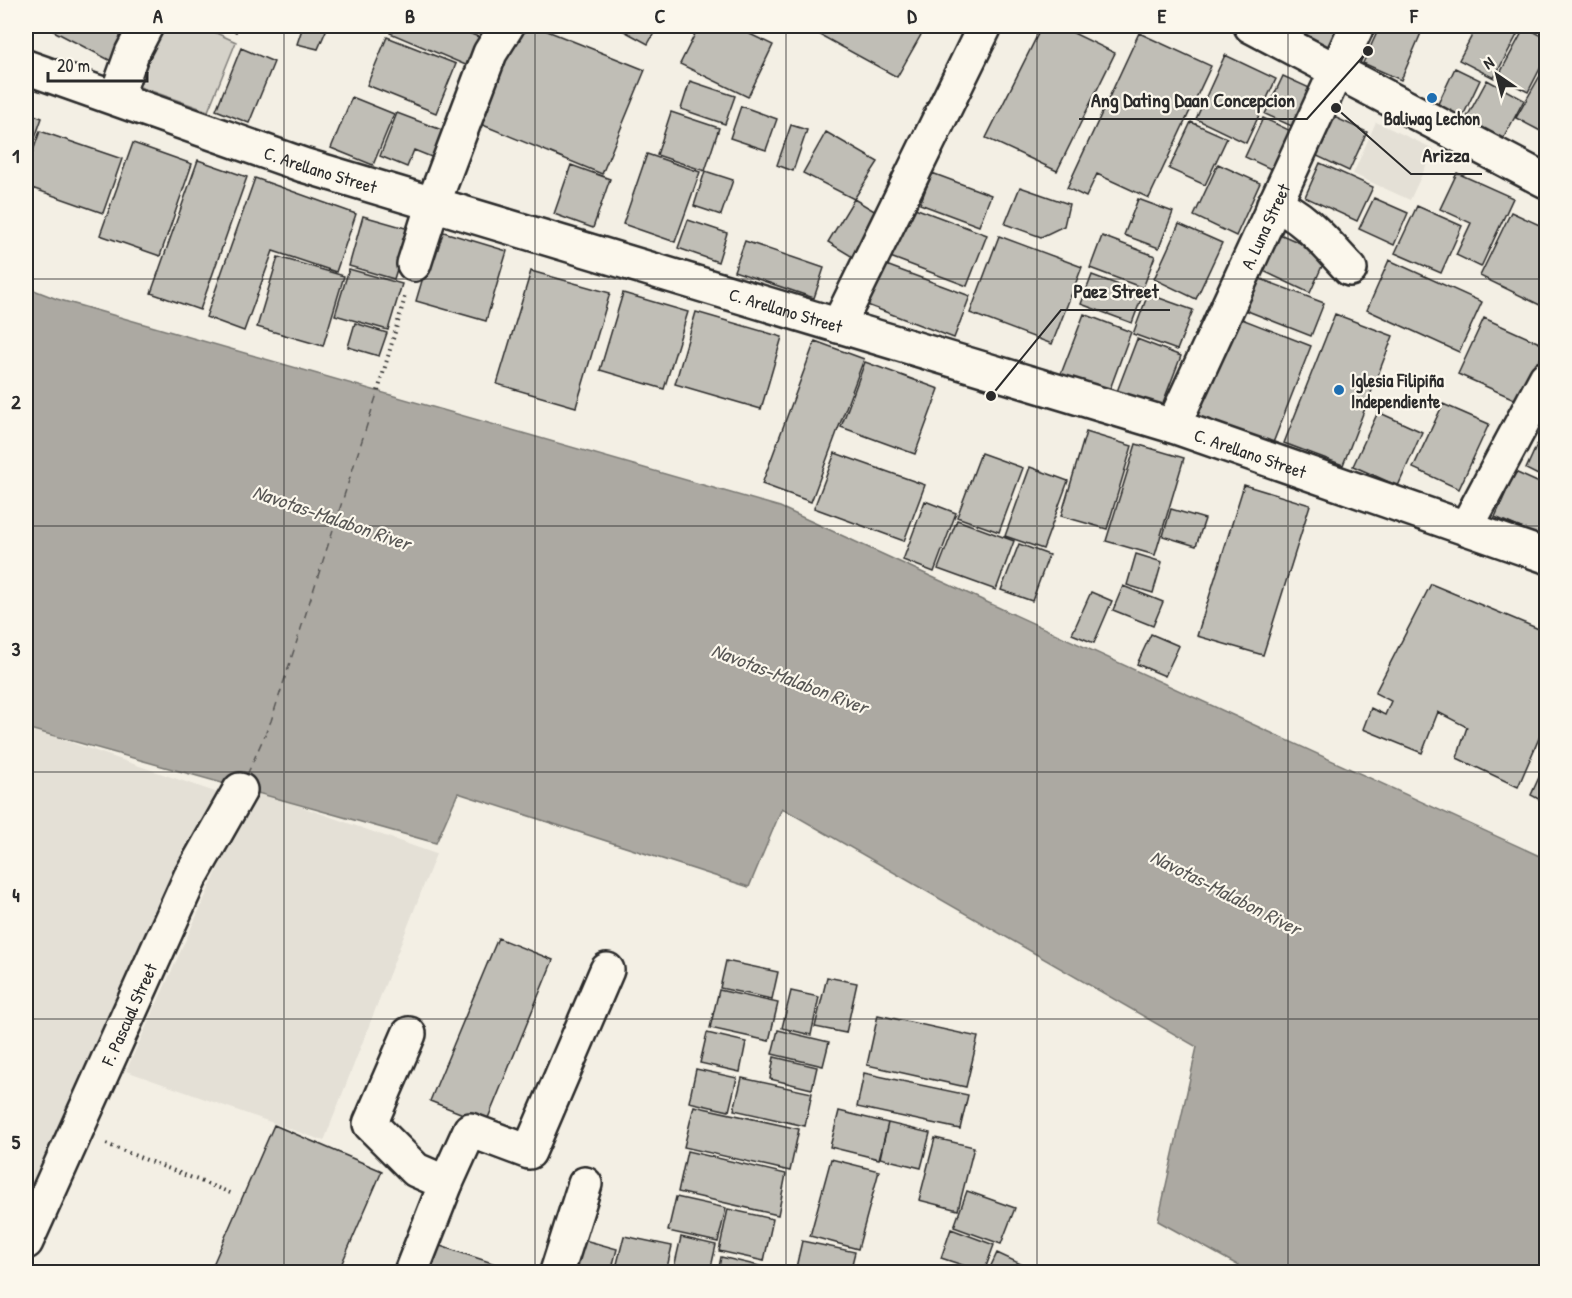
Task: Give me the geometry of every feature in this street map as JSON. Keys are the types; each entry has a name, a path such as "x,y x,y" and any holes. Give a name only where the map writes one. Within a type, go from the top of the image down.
{"main road":[{"path":"116,98 132,53 146,26"},
{"path":"414,264 433,204 490,53 507,26"},
{"path":"838,326 985,26"},
{"path":"1251,26 1546,182"},
{"name":"A. Luna Street","path":"1173,426 1357,26"},
{"name":"C. Arellano Street","path":"26,67 303,165 1173,426 1546,556"},
{"path":"1274,204 1287,209 1311,229 1350,269"},
{"path":"1466,528 1546,378"},
{"name":"F. Pascual Street","path":"26,1242 190,878 240,790"},
{"path":"411,1272 446,1183 470,1130 529,1152 607,970"},
{"path":"409,1034 370,1124 416,1170 446,1183"},
{"path":"557,1272 585,1184"}],"path":[{"path":"378,391 414,264"},
{"path":"74,1132 233,1194"}],"shaded area":[{"path":"159,26 201,26 236,42 208,111 134,85"},
{"path":"1376,122 1434,149 1410,200 1353,174"},
{"path":"26,727 218,793 26,1202"},
{"path":"254,790 436,854 324,1141 126,1071"}],"water":[{"name":"Navotas-Malabon River","path":"26,287 57,299 780,507 1546,859 1546,1272 1250,1272 1158,1221 1197,1047 782,808 749,887 458,793 436,843 26,728"}],"building":[{"path":"44,26 132,26 113,62"},
{"path":"223,26 239,26 236,32"},
{"path":"303,26 328,26 318,49 297,44"},
{"path":"394,26 452,26 481,38 468,66 390,33"},
{"path":"460,26 482,26 478,33"},
{"path":"519,26 535,26 645,70 602,174 478,123"},
{"path":"615,26 658,26 648,44"},
{"path":"699,26 733,26 773,45 748,97 680,64"},
{"path":"816,26 926,26 897,77 813,31"},
{"path":"945,26 971,26 966,36"},
{"path":"1042,26 1059,26 1115,53 1057,171 986,138"},
{"path":"1286,26 1343,26 1331,49"},
{"path":"1380,26 1424,26 1401,80 1363,63"},
{"path":"1477,26 1504,26 1518,33 1494,78 1459,60"},
{"path":"1525,27 1546,38 1546,57 1528,92 1498,77"},
{"path":"1139,33 1211,66 1149,198 1097,174 1086,197 1067,188"},
{"path":"387,37 456,64 436,113 367,85"},
{"path":"241,48 274,62 249,123 216,110"},
{"path":"1225,55 1276,79 1246,143 1196,119"},
{"path":"1455,68 1480,80 1462,118 1437,106"},
{"path":"1541,74 1546,77 1546,134 1516,118"},
{"path":"1283,76 1314,90 1296,128 1265,114"},
{"path":"1487,80 1524,100 1503,139 1466,119"},
{"path":"690,81 735,96 725,124 681,109"},
{"path":"352,97 394,114 373,165 331,148"},
{"path":"741,106 777,119 766,150 730,138"},
{"path":"26,112 42,118 26,163"},
{"path":"671,112 719,128 705,171 657,155"},
{"path":"397,113 455,135 444,162 414,150 407,167 380,156"},
{"path":"1332,116 1367,132 1349,171 1315,155"},
{"path":"1263,118 1291,131 1273,170 1245,157"},
{"path":"1191,122 1227,138 1205,185 1169,169"},
{"path":"791,125 807,130 793,171 777,165"},
{"path":"40,131 122,159 103,213 26,186 26,171"},
{"path":"826,132 878,162 854,199 803,173"},
{"path":"133,143 192,164 160,256 100,235"},
{"path":"1546,149 1546,162 1541,159"},
{"path":"647,154 700,172 675,242 623,224"},
{"path":"198,160 247,177 200,310 151,293"},
{"path":"1320,163 1373,187 1357,221 1305,197"},
{"path":"1218,164 1260,183 1236,236 1194,216"},
{"path":"571,165 610,179 593,228 554,214"},
{"path":"705,171 733,180 721,215 694,206"},
{"path":"932,173 991,195 979,226 920,204"},
{"path":"1457,173 1513,198 1481,267 1456,255 1471,223 1440,209"},
{"path":"255,178 356,214 336,272 273,251 244,331 206,317"},
{"path":"1020,187 1069,204 1064,226 1041,237 1005,224"},
{"path":"1374,198 1408,213 1394,245 1359,229"},
{"path":"854,199 888,219 861,262 828,242"},
{"path":"1138,199 1173,212 1159,248 1124,235"},
{"path":"904,204 987,235 967,286 885,255"},
{"path":"1417,206 1462,226 1441,273 1395,253"},
{"path":"1511,212 1546,228 1546,308 1480,276"},
{"path":"363,216 409,229 394,279 349,266"},
{"path":"688,220 727,233 718,262 678,248"},
{"path":"1179,224 1222,243 1196,299 1154,279"},
{"path":"437,230 507,251 486,321 416,301"},
{"path":"1273,231 1327,255 1310,293 1257,268"},
{"path":"999,236 1082,267 1052,344 970,313"},
{"path":"1102,236 1155,256 1143,288 1090,268"},
{"path":"745,241 824,268 814,298 734,271"},
{"path":"278,257 344,276 323,346 257,327"},
{"path":"1389,260 1482,302 1459,352 1367,310"},
{"path":"878,262 970,296 954,338 862,303"},
{"path":"349,269 402,284 388,330 335,315"},
{"path":"531,271 610,293 576,407 497,384"},
{"path":"1092,275 1143,294 1132,323 1081,304"},
{"path":"1253,276 1324,303 1311,336 1240,308"},
{"path":"623,293 688,312 664,389 600,370"},
{"path":"1148,294 1193,310 1177,350 1133,334"},
{"path":"696,312 782,337 761,409 675,384"},
{"path":"1084,314 1131,332 1107,397 1059,379"},
{"path":"1229,314 1311,346 1271,448 1189,417"},
{"name":"Iglesia Filipiña Independiente","path":"1335,314 1393,336 1343,465 1284,443"},
{"path":"1484,318 1546,346 1521,402 1458,374"},
{"path":"355,323 387,333 379,356 348,347"},
{"path":"1137,339 1181,356 1157,418 1113,402"},
{"path":"815,341 864,359 811,502 762,484"},
{"path":"865,362 939,389 915,454 841,427"},
{"path":"1443,404 1489,424 1459,489 1413,468"},
{"path":"1378,412 1422,432 1398,486 1353,466"},
{"path":"1546,425 1546,479 1526,469"},
{"path":"1086,432 1132,446 1107,529 1061,516"},
{"path":"1136,444 1184,458 1155,555 1106,541"},
{"path":"835,453 925,485 904,541 814,508"},
{"path":"981,453 1023,468 999,532 957,517"},
{"path":"1030,467 1068,481 1043,549 1005,536"},
{"path":"1515,472 1546,486 1546,539 1495,517"},
{"path":"1244,485 1310,505 1263,655 1197,636"},
{"path":"925,501 956,513 934,572 903,560"},
{"path":"1171,509 1205,519 1196,546 1163,536"},
{"path":"957,520 1014,541 996,590 938,569"},
{"path":"1019,544 1049,555 1032,601 1001,590"},
{"path":"1136,554 1162,562 1153,593 1127,585"},
{"path":"1431,584 1546,632 1546,722 1518,787 1457,758 1467,727 1438,712 1422,753 1363,729 1371,708 1385,715 1391,701 1375,693"},
{"path":"1123,586 1163,602 1153,626 1113,610"},
{"path":"1091,592 1112,601 1094,643 1072,634"},
{"path":"1151,634 1179,646 1165,676 1137,664"},
{"path":"1546,762 1546,803 1531,795"},
{"path":"498,938 553,960 486,1123 430,1101"},
{"path":"726,961 778,972 772,999 720,988"},
{"path":"827,977 857,983 846,1033 815,1027"},
{"path":"719,990 778,1003 769,1041 710,1028"},
{"path":"791,991 819,997 811,1035 782,1028"},
{"path":"878,1015 978,1037 966,1087 867,1065"},
{"path":"778,1030 829,1042 823,1066 772,1054"},
{"path":"707,1033 746,1042 740,1072 700,1063"},
{"path":"774,1057 817,1067 812,1089 770,1079"},
{"path":"696,1069 737,1078 729,1111 689,1102"},
{"path":"864,1073 968,1095 960,1129 857,1107"},
{"path":"742,1078 812,1093 805,1126 734,1110"},
{"path":"694,1106 799,1129 790,1171 684,1147"},
{"path":"839,1111 888,1123 879,1159 830,1147"},
{"path":"888,1123 930,1133 921,1168 880,1158"},
{"path":"274,1125 382,1171 338,1272 225,1272 212,1267"},
{"path":"935,1138 974,1147 958,1210 919,1200"},
{"path":"687,1151 786,1174 778,1215 678,1192"},
{"path":"831,1159 879,1171 858,1249 810,1236"},
{"path":"967,1191 1015,1208 1001,1244 954,1227"},
{"path":"676,1197 726,1208 718,1242 668,1231"},
{"path":"728,1209 773,1219 764,1261 719,1251"},
{"path":"951,1229 994,1245 984,1272 941,1258"},
{"path":"570,1236 617,1249 611,1272 560,1272"},
{"path":"624,1236 672,1246 666,1272 615,1272"},
{"path":"681,1237 716,1245 710,1272 673,1272"},
{"path":"802,1241 855,1252 850,1272 795,1272"},
{"path":"428,1242 517,1271 517,1272 418,1272"},
{"path":"997,1253 1038,1272 988,1272"},
{"path":"721,1257 768,1268 767,1272 718,1272"}],"ferry route":[{"path":"247,775 271,721 378,391"}],"place":[{"name":"Ang Dating Daan Concepcion","path":"1368,51"},
{"name":"Baliwag Lechon","path":"1432,98"},
{"name":"Arizza","path":"1336,108"},
{"name":"Iglesia Filipiña Independiente","path":"1339,390"},
{"name":"Paez Street","path":"991,396"}]}
